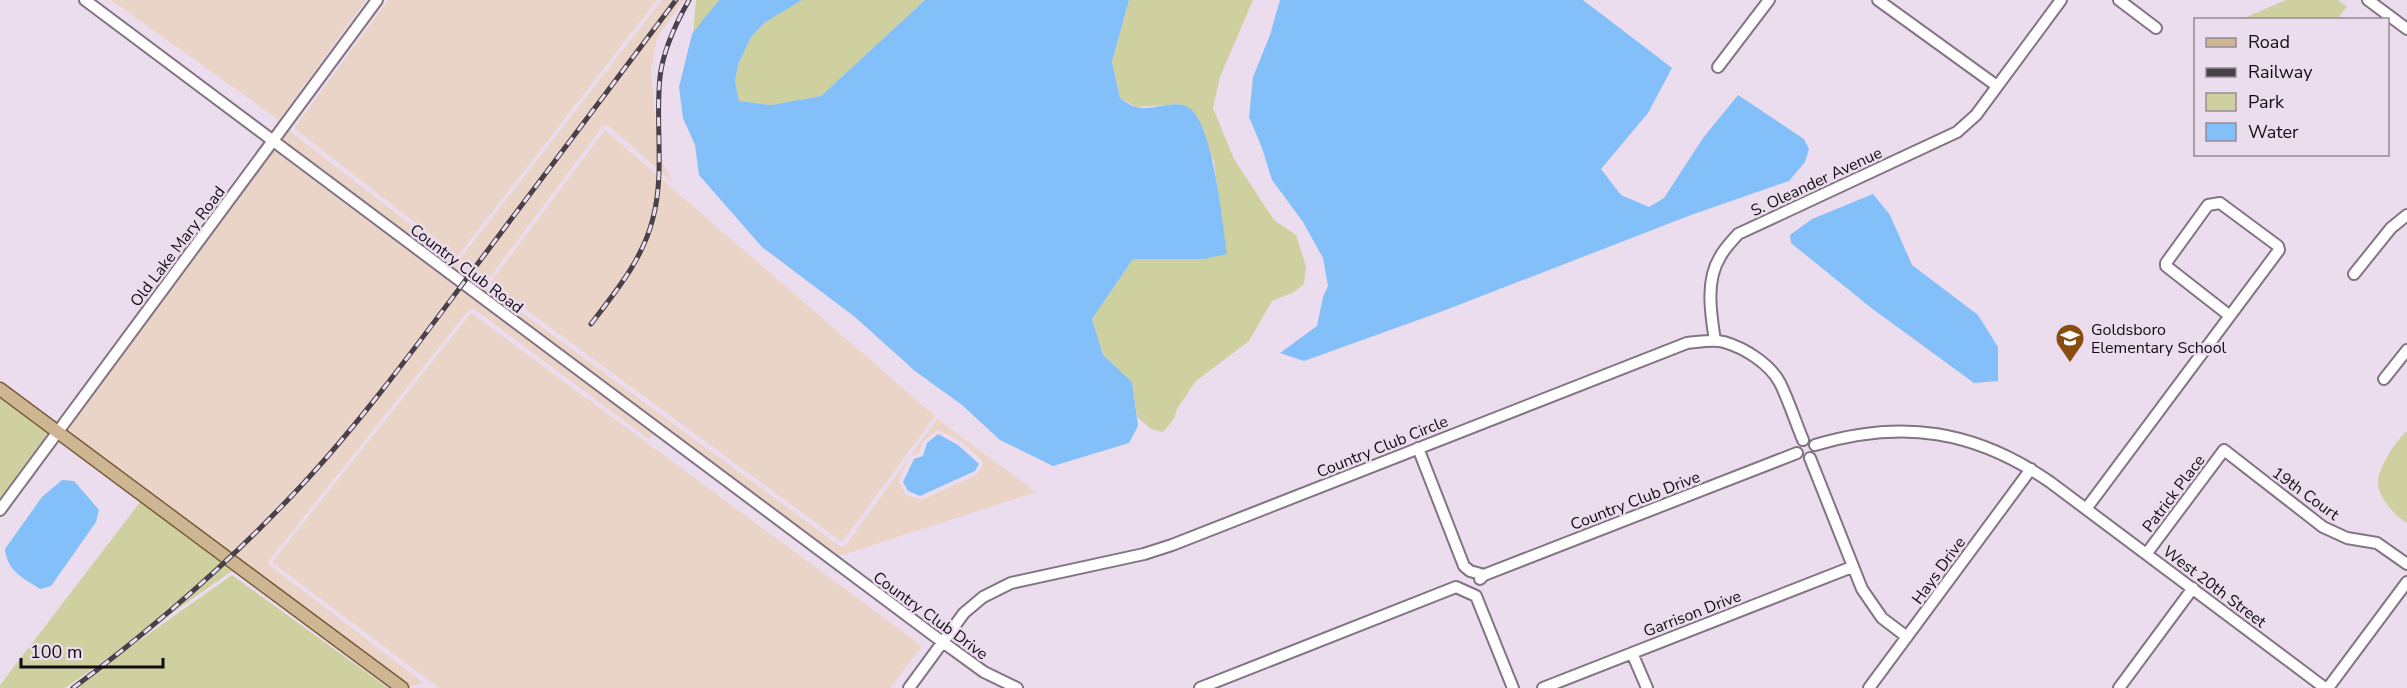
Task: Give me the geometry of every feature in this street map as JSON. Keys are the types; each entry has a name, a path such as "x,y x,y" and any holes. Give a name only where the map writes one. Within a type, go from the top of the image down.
{"main road":[{"path":"0,389 402,688"}],"street":[{"name":"Country Club Road","path":"85,0 832,561"},
{"name":"Old Lake Mary Road","path":"0,510 377,0"},
{"path":"1718,67 1768,0"},
{"path":"1878,0 1997,86"},
{"name":"S. Oleander Avenue","path":"1715,341 1711,308 1711,280 1719,257 1738,234 1957,132 1976,115 2061,0"},
{"path":"2119,0 2156,28"},
{"path":"2368,0 2407,29"},
{"path":"1815,445 1872,432 1902,430 1959,437 1990,448 2031,469 2086,509 2230,316 2279,248 2220,203 2208,205 2167,260 2166,266 2230,316"},
{"path":"2354,274 2391,228 2407,215"},
{"name":"Country Club Circle","path":"909,688 964,613 983,597 1011,583 1144,554 1172,545 1687,344 1724,342 1743,350 1761,362 1779,381 1803,440"},
{"path":"2384,379 2407,350"},
{"path":"1803,440 1810,440 1815,445 1815,454 1810,458 1804,458 1797,453 1797,445 1803,440"},
{"path":"1418,448 1513,688"},
{"name":"Patrick Place","path":"2146,553 2224,450"},
{"name":"19th Court","path":"2224,450 2323,526 2347,538 2377,543 2407,564"},
{"name":"Country Club Drive","path":"1200,688 1797,453"},
{"path":"1810,458 1852,567 1871,604 1882,618 1907,637"},
{"name":"Hays Drive","path":"1869,688 2031,469"},
{"name":"West 20th Street","path":"2086,509 2327,688"},
{"name":"Country Club Drive","path":"832,561 984,672 1017,688"},
{"name":"Garrison Drive","path":"1543,688 1852,567"},
{"path":"2327,688 2407,582"},
{"path":"2119,688 2193,588"},
{"path":"1632,653 1647,688"}],"shaded area":[{"path":"111,0 366,0 279,120"},
{"path":"388,0 657,0 458,256 294,128"},
{"path":"662,0 684,0 657,38 651,70 657,138 663,162 672,182 609,126 603,126 487,281 486,286 841,547 846,545 909,457 899,483 906,495 922,500 976,475 982,466 982,460 961,441 938,430 923,441 919,452 910,456 937,419 1036,492 836,557 280,141 290,127 291,132 459,260"},
{"path":"605,130 935,416 842,542 490,283"},
{"path":"273,150 653,433 649,439 474,309 468,311 268,562 424,683 410,687 65,432"},
{"path":"471,313 922,646 890,688 439,688 272,562"}],"green space":[{"path":"696,0 719,0 693,34"},
{"path":"802,0 925,0 821,96 771,105 739,101 735,81 738,65 751,37 764,23"},
{"path":"1129,0 1253,0 1220,77 1213,108 1234,159 1274,220 1296,235 1306,266 1304,284 1294,292 1272,301 1249,341 1196,381 1177,409 1174,419 1163,432 1151,429 1137,417 1132,382 1103,355 1092,319 1133,259 1203,259 1219,203 1214,161 1181,104 1136,107 1120,98 1112,62"},
{"path":"2286,0 2338,0 2347,7 2338,18 2244,18"},
{"path":"0,396 51,435 0,502"},
{"path":"2407,431 2407,523 2389,507 2379,490 2378,479 2388,456"},
{"path":"141,501 232,571 65,688 0,688 0,685"},
{"path":"232,575 388,688 72,688"}],"water":[{"path":"719,0 802,0 764,23 751,37 738,65 735,81 739,101 771,105 821,96 925,0 1129,0 1112,62 1120,98 1132,106 1142,108 1180,104 1195,114 1210,150 1227,254 1203,259 1133,259 1092,319 1103,355 1132,382 1138,426 1129,443 1053,466 1000,440 962,405 915,371 855,317 762,247 699,175 695,145 683,118 679,87 692,34"},
{"path":"1280,0 1583,0 1672,68 1648,113 1601,169 1621,195 1649,207 1664,198 1703,138 1738,95 1804,139 1809,149 1805,162 1789,181 1691,215 1443,311 1304,361 1280,353 1317,326 1323,297 1328,286 1323,258 1303,222 1272,180 1249,117 1253,77 1270,35"},
{"path":"1873,194 1890,215 1912,265 1978,315 1998,347 1998,381 1974,383 1870,307 1791,243 1790,235 1812,219"},
{"path":"938,434 958,445 979,464 975,471 920,496 908,491 903,482 914,459 923,456 927,443"},
{"path":"62,480 74,481 99,510 96,522 51,586 40,589 12,568 6,557 5,549 42,497"}],"railway":[{"path":"73,688 163,617 220,567 325,460 413,350 676,0"},
{"path":"591,324 636,261 653,218 657,201 659,166 660,77 671,37 689,0"}],"place":[{"name":"Goldsboro Elementary School","path":"2070,364"}]}
